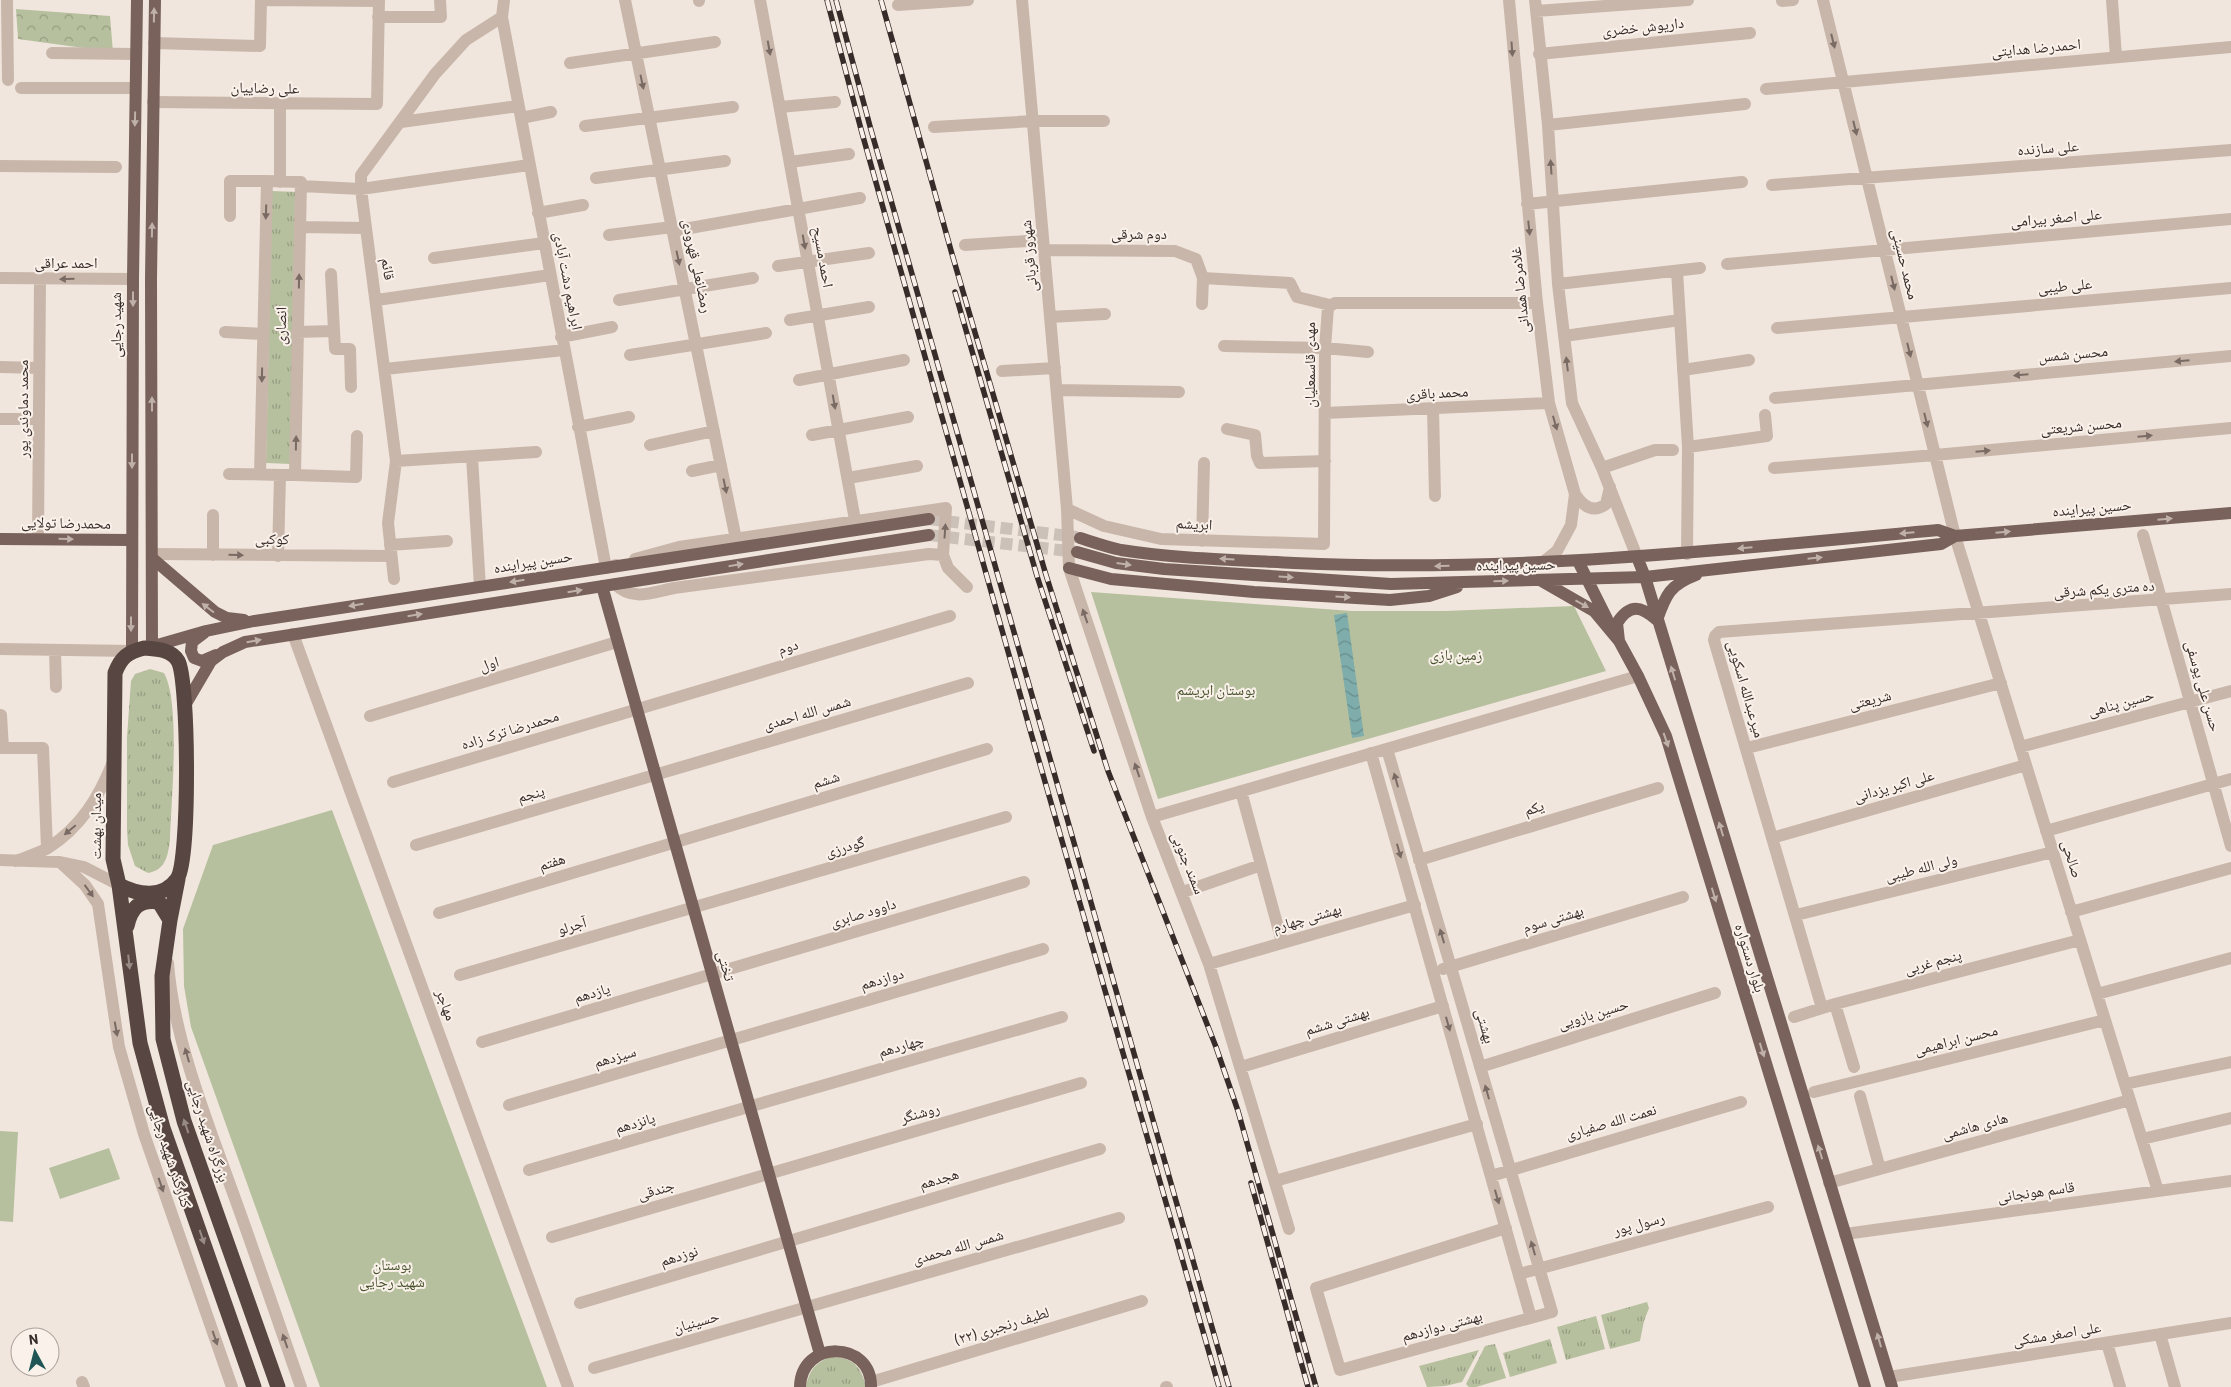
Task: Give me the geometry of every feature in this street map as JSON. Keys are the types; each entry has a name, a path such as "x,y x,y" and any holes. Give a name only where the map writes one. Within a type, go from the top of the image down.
{"highway":[{"path":"145,648 169,653 177,659 181,668 184,707 185,832 184,852 178,878 169,888 155,893 138,892 119,885 140,1043 164,1128 254,1387"},
{"name":"میدان بهشت","path":"119,885 113,859 116,673 121,659 145,648"},
{"name":"بزرگراه شهید رجایی","path":"178,878 162,976 161,1009 163,1039 184,1121 278,1387"},
{"path":"126,932 130,914 140,902 159,902 170,920"}],"main road":[{"name":"شهید رجایی","path":"137,0 131,540 145,648"},
{"path":"145,648 152,556 151,279 155,0"},
{"path":"133,279 151,279"},
{"name":"حسین پیراینده","path":"1080,538 1119,550 1166,555 1391,567 1542,563 1687,554 1938,530 1955,536 2231,513"},
{"name":"حسین پیراینده","path":"145,648 206,631 254,621 928,519"},
{"path":"206,631 192,642 191,651 194,658 202,661 245,642 929,535"},
{"name":"حسین پیراینده","path":"1077,552 1116,563 1164,569 1391,584 1645,577 1941,544 1955,536"},
{"name":"محمدرضا تولایی","path":"0,539 131,540"},
{"path":"152,556 214,612 227,618 254,621"},
{"name":"بلوار دستواره","path":"1637,557 1645,577 1890,1382"},
{"path":"1578,561 1619,641"},
{"path":"1069,568 1120,580 1254,592 1390,600 1429,596 1469,582"},
{"path":"1619,641 1617,623 1623,614 1634,608 1645,609 1657,620 1666,595 1682,581 1708,570"},
{"name":"بلوار دستواره","path":"1540,580 1594,611 1619,641 1638,676 1666,736 1865,1387"},
{"name":"تختی","path":"602,586 820,1354"},
{"path":"184,707 212,661 223,652"},
{"path":"800,1387 804,1370 811,1361 820,1354 831,1351 852,1355 862,1362 868,1371 871,1384"}],"street":[{"path":"6,0 8,80"},
{"path":"154,43 260,46 261,0 378,0 378,17 441,17 440,0"},
{"name":"ابراهیم دشت آبادی","path":"504,0 502,17 519,112 606,568"},
{"name":"رمضانعلی قهرودی","path":"625,0 736,539"},
{"name":"احمد مسیح","path":"760,0 855,520"},
{"path":"898,6 968,0"},
{"name":"شهروز قربانی","path":"1022,0 1067,509"},
{"name":"غلامرضا همدانی","path":"1509,0 1527,204 1549,403 1575,494 1571,525 1557,551 1542,563"},
{"path":"1637,557 1602,468 1572,403 1558,284 1548,126 1539,54 1536,6 1688,0"},
{"name":"محمد حسینی","path":"1823,0 1955,536"},
{"path":"2112,0 2116,57"},
{"name":"علی رضاییان","path":"153,102 377,104 378,17"},
{"name":"قائم","path":"394,579 388,522 396,461 361,189 361,174 435,74 466,40 502,17"},
{"name":"داریوش خضری","path":"1539,54 1750,33"},
{"path":"570,63 715,42"},
{"name":"احمدرضا هدایتی","path":"1766,89 2231,47"},
{"path":"52,53 136,54"},
{"path":"21,88 135,88"},
{"path":"780,107 835,102"},
{"name":"انصاری","path":"260,474 263,334 280,104"},
{"path":"1548,126 1745,104"},
{"path":"585,126 732,107"},
{"path":"401,122 519,112 551,112"},
{"path":"934,127 1033,121 1104,120"},
{"name":"علی سازنده","path":"1772,185 2231,150"},
{"path":"790,162 849,154"},
{"path":"596,178 725,161"},
{"path":"230,216 230,182 301,182 300,186 361,189 529,165"},
{"path":"0,166 116,166"},
{"path":"1527,204 1742,182"},
{"name":"انصاری","path":"295,475 300,186"},
{"path":"609,235 672,229 798,210 860,198"},
{"path":"538,213 583,205"},
{"name":"علی اصغر بیرامی","path":"1727,264 2231,219"},
{"path":"300,228 366,228"},
{"path":"434,258 544,243"},
{"path":"965,245 1044,245"},
{"name":"دوم شرقی","path":"1044,245 1175,250 1196,259 1203,278"},
{"path":"778,266 869,253"},
{"path":"1558,284 1700,268"},
{"path":"1676,271 1688,447 1687,554"},
{"path":"331,274 335,349 350,349 351,387"},
{"path":"376,300 550,275"},
{"name":"احمد عراقی","path":"0,278 40,280 133,279"},
{"path":"619,300 753,278"},
{"path":"1202,304 1203,278 1290,283 1297,297 1330,305"},
{"name":"محمد دماوندی پور","path":"38,539 40,280"},
{"name":"علی طیبی","path":"1777,328 2231,288"},
{"name":"مهدی قاسمعلیان","path":"1324,544 1325,348 1326,312 1330,305 1336,303 1537,304"},
{"path":"790,320 868,307"},
{"path":"1050,317 1105,314"},
{"path":"1564,336 1680,320"},
{"path":"561,337 612,327"},
{"path":"298,332 333,331"},
{"path":"225,332 263,334"},
{"path":"630,355 766,333"},
{"path":"1224,346 1325,348 1368,352"},
{"path":"385,369 564,350"},
{"name":"محسن شمس","path":"1775,398 2231,356"},
{"path":"799,380 904,360"},
{"path":"1683,370 1749,360"},
{"path":"0,367 39,368"},
{"path":"1002,371 1055,368"},
{"path":"1057,390 1179,392"},
{"name":"محمد باقری","path":"1325,413 1549,403"},
{"path":"1433,409 1435,496"},
{"path":"1688,447 1767,436 1765,415"},
{"path":"578,427 629,417"},
{"path":"812,435 908,417"},
{"path":"0,419 39,419"},
{"name":"محسن شریعتی","path":"1774,468 2231,428"},
{"path":"1227,429 1256,435 1257,456 1260,462 1325,461"},
{"path":"650,445 714,431"},
{"path":"229,474 356,477 357,436"},
{"path":"1602,468 1655,450 1673,450"},
{"path":"396,461 536,452"},
{"path":"472,457 480,587"},
{"path":"1202,542 1204,463"},
{"path":"692,471 721,465"},
{"path":"848,478 917,466"},
{"path":"278,556 280,475"},
{"path":"1575,494 1581,503 1591,509 1601,508 1606,504 1610,487"},
{"path":"606,568 680,547 946,508 943,555 948,568 967,587"},
{"name":"ابریشم","path":"1067,509 1104,526 1162,539 1202,542 1324,544"},
{"name":"سمند جنوبی","path":"1067,509 1069,568 1152,817 1183,892 1209,964 1289,1229"},
{"path":"213,515 213,555"},
{"name":"حسن علی یوسفی","path":"2144,535 2231,846"},
{"name":"صالحی","path":"1955,536 2158,1191"},
{"name":"کوکبی","path":"152,556 278,556 390,550 447,541"},
{"path":"616,584 629,594 641,595 674,588 929,554 943,555"},
{"name":"ده متری یکم شرقی","path":"1979,614 2162,601 2231,594"},
{"name":"میرعبدالله اسکویی","path":"1822,1008 1714,640 1715,636 1719,632 1979,614"},
{"name":"دوم","path":"636,709 950,616"},
{"name":"مهاجر","path":"293,634 568,1387"},
{"name":"اول","path":"370,716 617,642"},
{"path":"0,649 145,648"},
{"path":"55,650 56,686"},
{"path":"1152,817 1638,676"},
{"name":"شمس الله احمدی","path":"655,775 968,683"},
{"name":"شریعتی","path":"1747,748 2000,683"},
{"name":"حسین پناهی","path":"2020,747 2231,691"},
{"name":"محمدرضا ترک زاده","path":"393,782 636,709"},
{"path":"1,715 1,748 43,748 47,848"},
{"name":"ششم","path":"674,842 987,749"},
{"name":"بهشتی","path":"1387,749 1552,1312"},
{"path":"1372,753 1532,1318"},
{"path":"16,861 47,848 74,828 86,814 102,789 114,760"},
{"name":"علی اکبر یزدانی","path":"1772,838 2026,765"},
{"name":"پنجم","path":"416,845 655,775"},
{"path":"2046,831 2231,779"},
{"name":"یکم","path":"1420,860 1658,788"},
{"path":"1241,791 1282,942"},
{"name":"گودرزی","path":"693,908 1006,816"},
{"name":"هفتم","path":"439,913 674,842"},
{"name":"ولی الله طیبی","path":"1796,915 2053,852"},
{"path":"0,860 60,862 84,867 119,885"},
{"name":"کنارگذر شهید رجایی","path":"60,862 85,885 98,904 108,983 120,1047 141,1126 232,1387"},
{"path":"1183,892 1261,866"},
{"path":"2071,912 2231,868"},
{"name":"داوود صابری","path":"712,975 1024,882"},
{"name":"بهشتی سوم","path":"1434,972 1683,897"},
{"name":"بهشتی چهارم","path":"1209,964 1415,905"},
{"name":"آجرلو","path":"460,975 693,908"},
{"name":"پنجم غربی","path":"1794,1017 1835,1004 2080,940"},
{"path":"167,944 170,985 182,1037 205,1114 301,1387"},
{"name":"دوازدهم","path":"731,1040 1043,949"},
{"path":"2097,994 2231,958"},
{"name":"یازدهم","path":"482,1042 712,975"},
{"name":"حسین بازویی","path":"1480,1067 1716,993"},
{"path":"1835,1004 1854,1067"},
{"name":"بهشتی ششم","path":"1241,1068 1443,1006"},
{"name":"چهاردهم","path":"750,1108 1062,1017"},
{"name":"محسن ابراهیمی","path":"1814,1092 2105,1020"},
{"name":"سیزدهم","path":"509,1105 731,1040"},
{"path":"2125,1084 2231,1062"},
{"name":"روشنگر","path":"769,1175 1081,1083"},
{"path":"1860,1096 1880,1169"},
{"name":"هادی هاشمی","path":"1829,1183 2130,1100"},
{"name":"نعمت الله صفیاری","path":"1491,1176 1741,1102"},
{"name":"پانزدهم","path":"529,1170 750,1108"},
{"path":"2142,1139 2231,1118"},
{"path":"1275,1181 1476,1124"},
{"name":"هجدهم","path":"788,1241 1100,1149"},
{"name":"جندقی","path":"552,1237 769,1175"},
{"name":"قاسم هونجانی","path":"1845,1234 2231,1181"},
{"name":"رسول پور","path":"1519,1274 1538,1267 1768,1207"},
{"name":"شمس الله محمدی","path":"806,1308 1119,1218"},
{"name":"بهشتی دوازدهم","path":"1506,1228 1316,1288 1340,1370 1552,1312"},
{"name":"نوزدهم","path":"580,1303 788,1241"},
{"name":"لطیف رنجبری (۲۲)","path":"871,1384 1142,1301"},
{"name":"حسینیان","path":"594,1368 806,1308"},
{"name":"علی اصغر مشکی","path":"1890,1382 2231,1323"},
{"path":"2160,1334 2175,1387"},
{"path":"2107,1343 2120,1387"}],"green space":[{"path":"16,9 110,16 113,52 18,39"},
{"path":"272,191 298,192 291,464 266,463"},
{"name":"بوستان ابریشم","path":"1091,592 1352,611 1445,611 1574,606 1606,671 1158,799"},
{"path":"150,669 164,673 169,687 174,729 174,754 168,851 165,861 159,869 148,873 135,866 128,845 127,737 131,681 135,674"},
{"name":"بوستان شهید رجایی","path":"332,810 547,1387 320,1387 191,1027 184,986 183,929 213,845"},
{"path":"0,1131 18,1132 13,1222 0,1221"},
{"path":"109,1148 120,1179 60,1199 49,1168"},
{"path":"1647,1302 1649,1308 1640,1341 1610,1349 1601,1315"},
{"path":"1596,1316 1605,1349 1566,1360 1557,1327"},
{"path":"1550,1339 1557,1363 1510,1377 1503,1353"},
{"path":"1495,1344 1506,1378 1476,1387 1469,1387 1466,1384 1485,1346"},
{"path":"1479,1350 1462,1382 1445,1386 1427,1387 1419,1366"},
{"path":"830,1357 844,1358 855,1364 862,1374 866,1387 806,1387 809,1376 814,1368 820,1362"}],"water":[{"path":"1347,613 1364,736 1352,738 1334,615"}],"tunnel":[{"path":"929,519 1077,537"},
{"path":"929,535 1077,552"}],"railway":[{"path":"827,0 862,133 1031,733 1219,1387"},
{"path":"836,0 871,130 1229,1387"},
{"path":"881,0 952,254 1046,575 1108,771 1216,1047 1238,1111 1316,1387"},
{"path":"955,292 1037,576 1094,751"},
{"path":"1251,1183 1308,1387"}],"park label":[{"name":"زمین بازی","path":"1456,655"}]}
